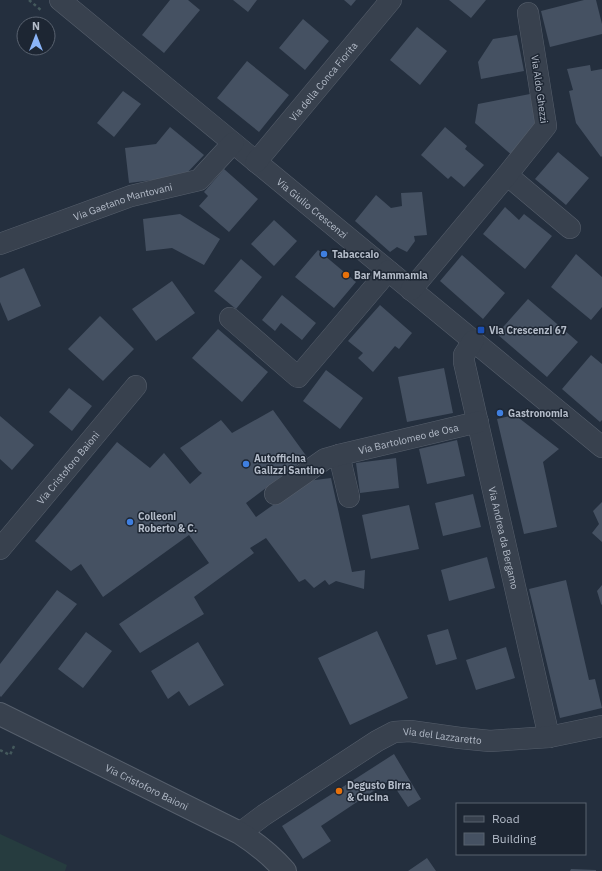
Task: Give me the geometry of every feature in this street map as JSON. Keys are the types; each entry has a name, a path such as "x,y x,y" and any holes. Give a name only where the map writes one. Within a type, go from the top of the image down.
{"street":[{"name":"Via Giulio Crescenzi","path":"60,0 473,341 535,390 602,447"},
{"name":"Via della Conca Fiorita","path":"256,162 391,0"},
{"name":"Via Aldo Ghezzi","path":"411,290 546,126 528,13"},
{"name":"Via Gaetano Mantovani","path":"0,244 131,196 199,180 233,143"},
{"path":"507,175 570,228"},
{"path":"230,318 298,377 388,271"},
{"name":"Via Andrea da Bergamo","path":"473,341 464,355 464,362 549,737"},
{"name":"Via Cristoforo Baioni","path":"0,549 136,386"},
{"name":"Via Bartolomeo de Osa","path":"275,494 326,459 478,422"},
{"path":"339,455 349,498"},
{"name":"Via Cristoforo Baioni","path":"0,714 240,833 256,843 276,860 285,871"},
{"name":"Via del Lazzaretto","path":"240,833 264,815 377,741 394,732 410,731 460,738 490,740 549,737 602,726"}],"path":[{"path":"0,750 10,755 17,741"}],"green space":[{"path":"0,834 67,865 65,871 0,871"}],"building":[{"path":"170,0 188,0 200,10 164,53 142,35"},
{"path":"233,0 257,0 248,12"},
{"path":"344,0 356,0 351,6"},
{"path":"449,0 486,0 471,18"},
{"path":"584,0 596,0 602,24 602,34 550,47 541,11"},
{"path":"303,19 329,41 305,70 279,48"},
{"path":"417,27 447,51 420,85 390,60"},
{"path":"517,35 524,71 481,79 478,62 493,39"},
{"path":"247,61 289,95 259,132 217,98"},
{"path":"590,65 591,71 602,69 601,157 576,123 569,91 573,90 567,69"},
{"path":"123,91 141,104 114,137 97,123"},
{"path":"530,94 537,130 513,156 475,123 478,104"},
{"path":"170,127 204,155 184,176 129,183 125,148 156,144"},
{"path":"445,127 467,146 465,149 484,165 464,187 451,176 448,179 421,155"},
{"path":"558,152 589,178 566,205 535,179"},
{"path":"224,169 258,199 229,232 199,206 208,196 204,192"},
{"path":"422,192 427,235 414,236 415,241 407,252 397,247 390,252 355,221 376,195 391,208 402,206 401,193"},
{"path":"505,207 519,220 524,214 552,236 525,269 483,234"},
{"path":"180,214 220,239 204,265 172,248 146,251 143,219"},
{"path":"274,220 297,241 274,266 251,244"},
{"path":"318,250 356,282 334,308 295,277"},
{"path":"576,254 602,277 602,307 591,320 551,287"},
{"path":"462,255 505,293 483,319 440,281"},
{"path":"241,259 262,277 236,309 214,291"},
{"path":"24,268 41,306 8,321 0,302 0,278"},
{"path":"172,281 195,313 156,341 132,309"},
{"path":"282,295 316,323 302,340 281,323 275,331 262,320"},
{"path":"528,299 578,342 547,377 497,334"},
{"path":"380,305 412,333 399,349 395,346 373,372 358,358 363,353 348,341"},
{"path":"100,316 134,349 103,381 68,349"},
{"path":"218,329 268,372 242,402 192,358"},
{"path":"591,355 602,364 602,420 600,422 562,389"},
{"path":"444,368 453,413 407,422 398,377"},
{"path":"326,370 363,398 340,429 303,401"},
{"path":"69,388 92,406 72,431 49,412"},
{"path":"273,410 307,457 246,503 256,517 307,481 331,478 352,572 365,570 364,589 336,581 329,585 325,580 314,588 305,579 299,582 266,538 250,548 254,553 194,597 204,614 140,653 119,624 209,563 189,535 103,597 81,564 71,571 35,541 117,442 150,468 164,453 190,484 202,473 180,448 221,420 232,433"},
{"path":"515,415 559,449 543,462 557,527 524,534 497,419"},
{"path":"0,416 34,445 12,470 0,459"},
{"path":"457,440 465,476 427,484 419,449"},
{"path":"396,458 399,488 360,493 356,463"},
{"path":"473,494 481,527 443,536 435,503"},
{"path":"602,502 602,542 592,533 599,524 593,511"},
{"path":"409,505 419,549 371,559 362,515"},
{"path":"487,557 495,588 449,601 441,570"},
{"path":"566,580 589,680 595,679 602,708 560,718 529,589"},
{"path":"602,585 602,605 597,591"},
{"path":"57,590 77,604 1,697 0,664"},
{"path":"448,629 457,659 436,665 427,635"},
{"path":"377,631 408,698 350,725 318,658"},
{"path":"86,632 112,651 83,688 58,669"},
{"path":"198,642 224,685 189,706 179,691 168,699 151,671"},
{"path":"506,647 515,678 476,690 466,660"},
{"path":"394,754 421,799 408,807 390,780 321,826 331,841 303,859 282,826"},
{"path":"427,858 436,871 408,871"},
{"path":"571,869 596,870 596,871 570,871"}],"place":[{"name":"Tabaccaio","path":"324,254"},
{"name":"Bar Mammamia","path":"346,275"},
{"name":"Via Crescenzi 67","path":"481,330"},
{"name":"Gastronomia","path":"500,413"},
{"name":"Autofficina Galizzi Santino","path":"246,464"},
{"name":"Colleoni Roberto & C.","path":"130,522"},
{"name":"Degusto Birra & Cucina","path":"339,791"}]}
